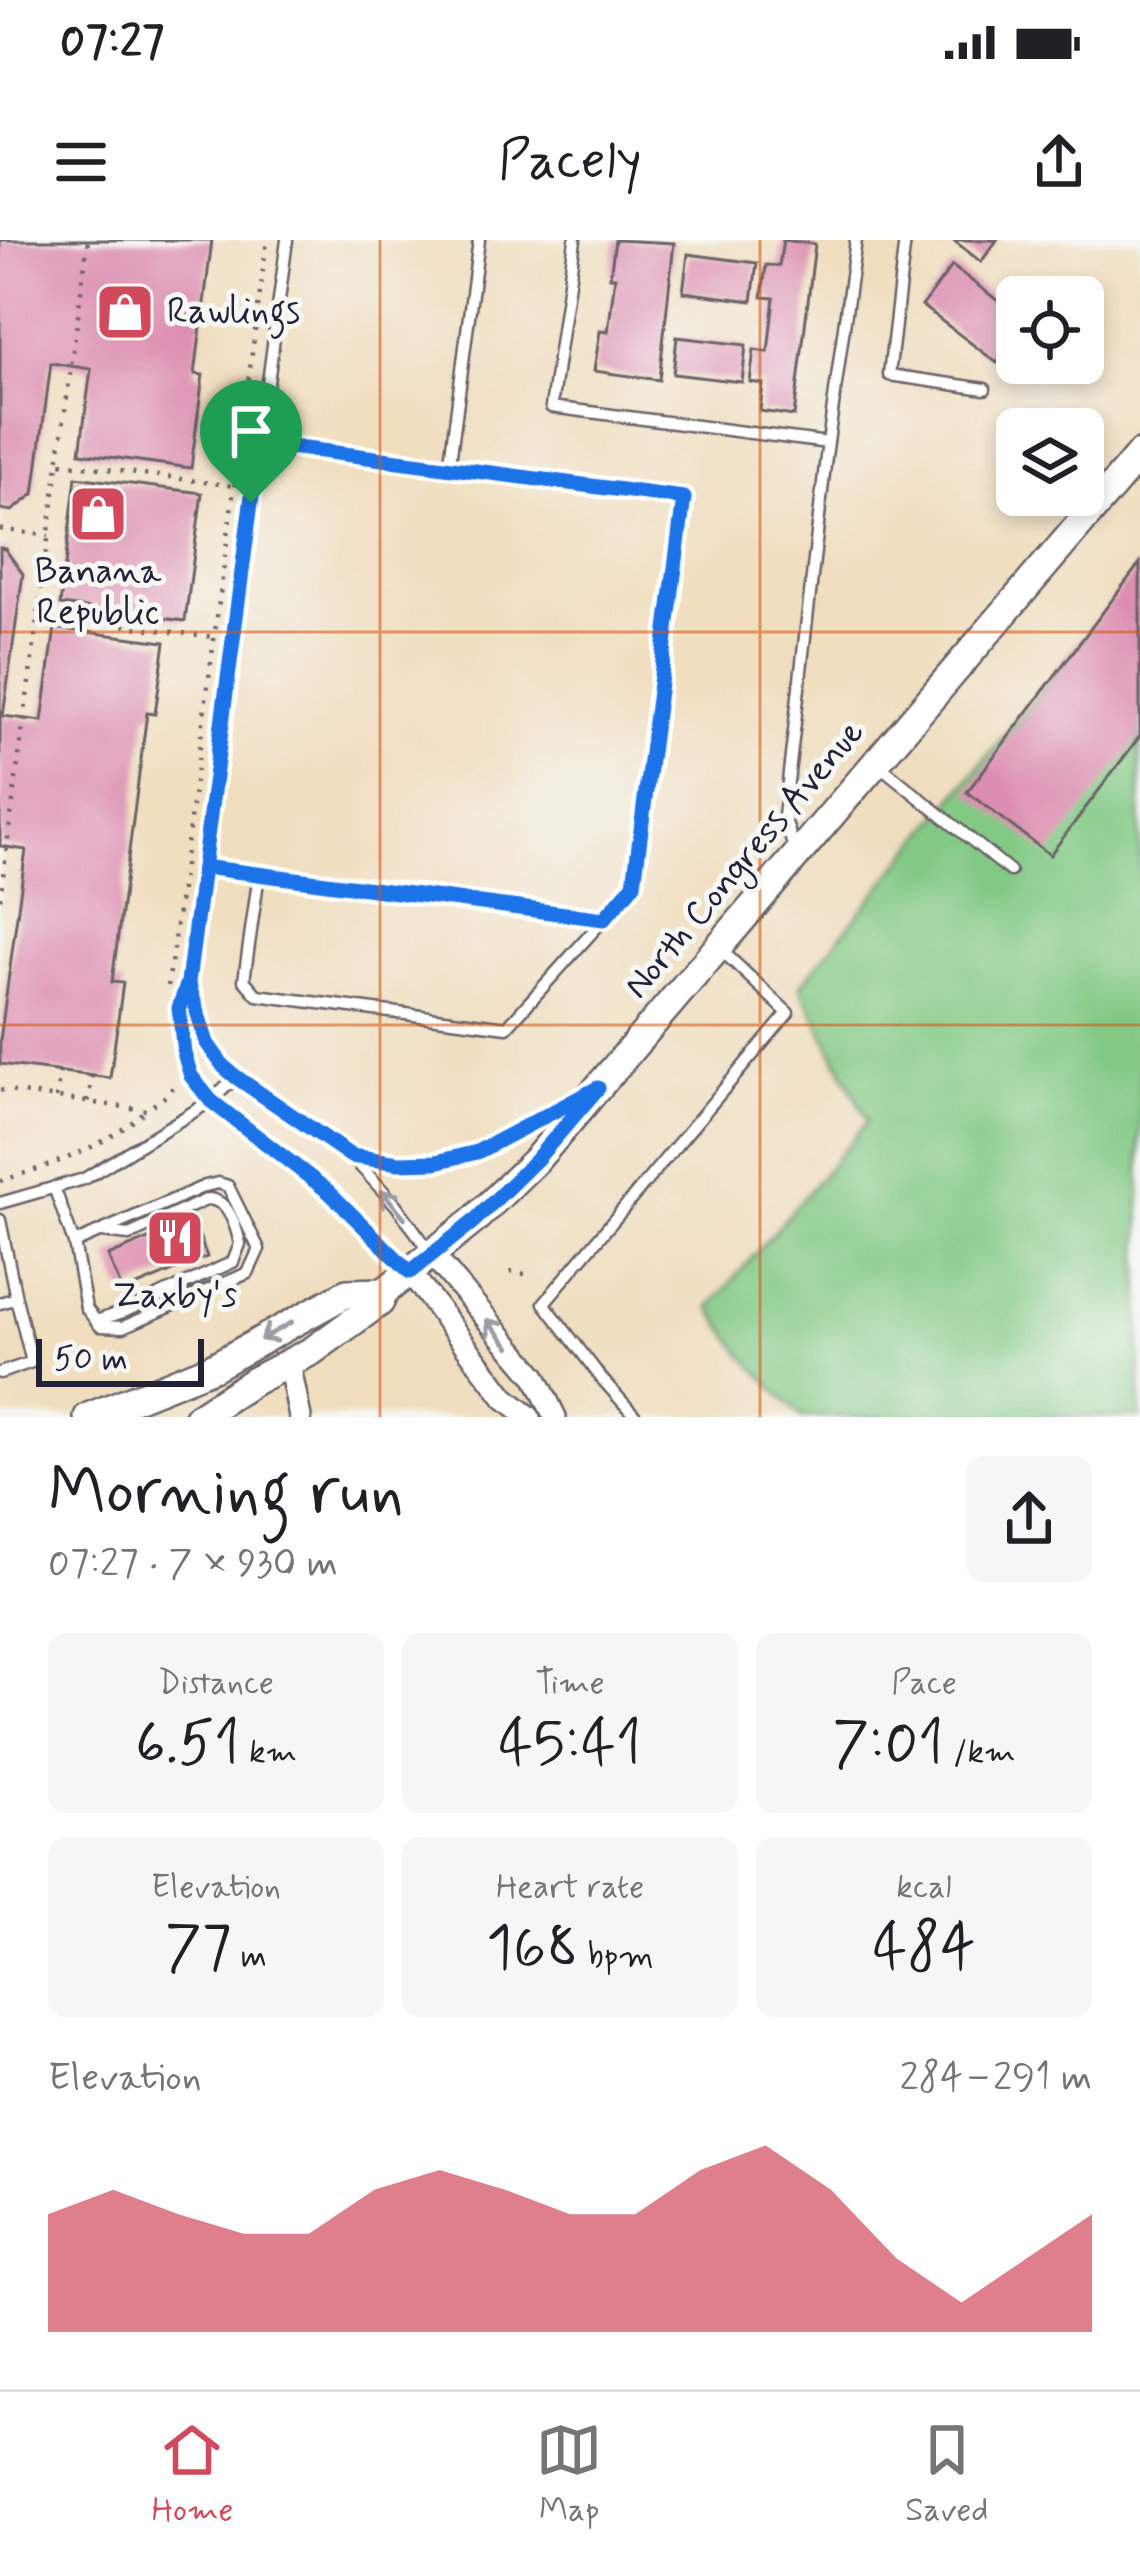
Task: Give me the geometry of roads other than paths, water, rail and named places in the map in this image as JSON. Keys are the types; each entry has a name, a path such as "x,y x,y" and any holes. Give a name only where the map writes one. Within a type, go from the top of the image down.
{"street":[{"name":"North Congress Avenue","path":"197,1417 311,1352 380,1302 384,1292 473,1222 536,1160 1140,454"},
{"path":"421,1263 505,1398 529,1417"},
{"path":"421,1263 535,1376 555,1417"},
{"name":"North Congress Avenue","path":"88,1417 213,1367 347,1293 384,1292"},
{"path":"289,1363 300,1417"}],"lane":[{"path":"287,240 188,982 179,1008 184,1053 191,1076 211,1101 421,1263"},
{"path":"449,469 479,240"},
{"path":"575,240 551,407 828,443"},
{"path":"796,855 784,816 856,240"},
{"path":"905,240 889,375 985,389"},
{"path":"259,443 684,498 634,884 506,1027 257,995 244,980 259,874"},
{"path":"876,762 1010,871"},
{"path":"203,867 604,919"},
{"path":"636,1417 544,1303 788,1013 719,948"},
{"path":"188,982 207,1043 224,1067 351,1156 396,1205 421,1263"},
{"path":"0,1203 84,1179 211,1101 236,1077"},
{"path":"351,1156 399,1163 436,1162 477,1152 598,1088"},
{"path":"54,1187 74,1243 86,1308 100,1326 123,1327 248,1273 260,1249 228,1186 218,1183 74,1243"},
{"path":"96,1322 233,1262 241,1244 224,1204 208,1198 129,1235 100,1232"},
{"path":"0,1220 32,1362 0,1373"},
{"path":"0,1303 16,1298"}],"place":[{"name":"Rawlings","path":"125,312"},
{"name":"Banana Republic","path":"98,514"},
{"name":"Zaxby's","path":"175,1238"}]}
